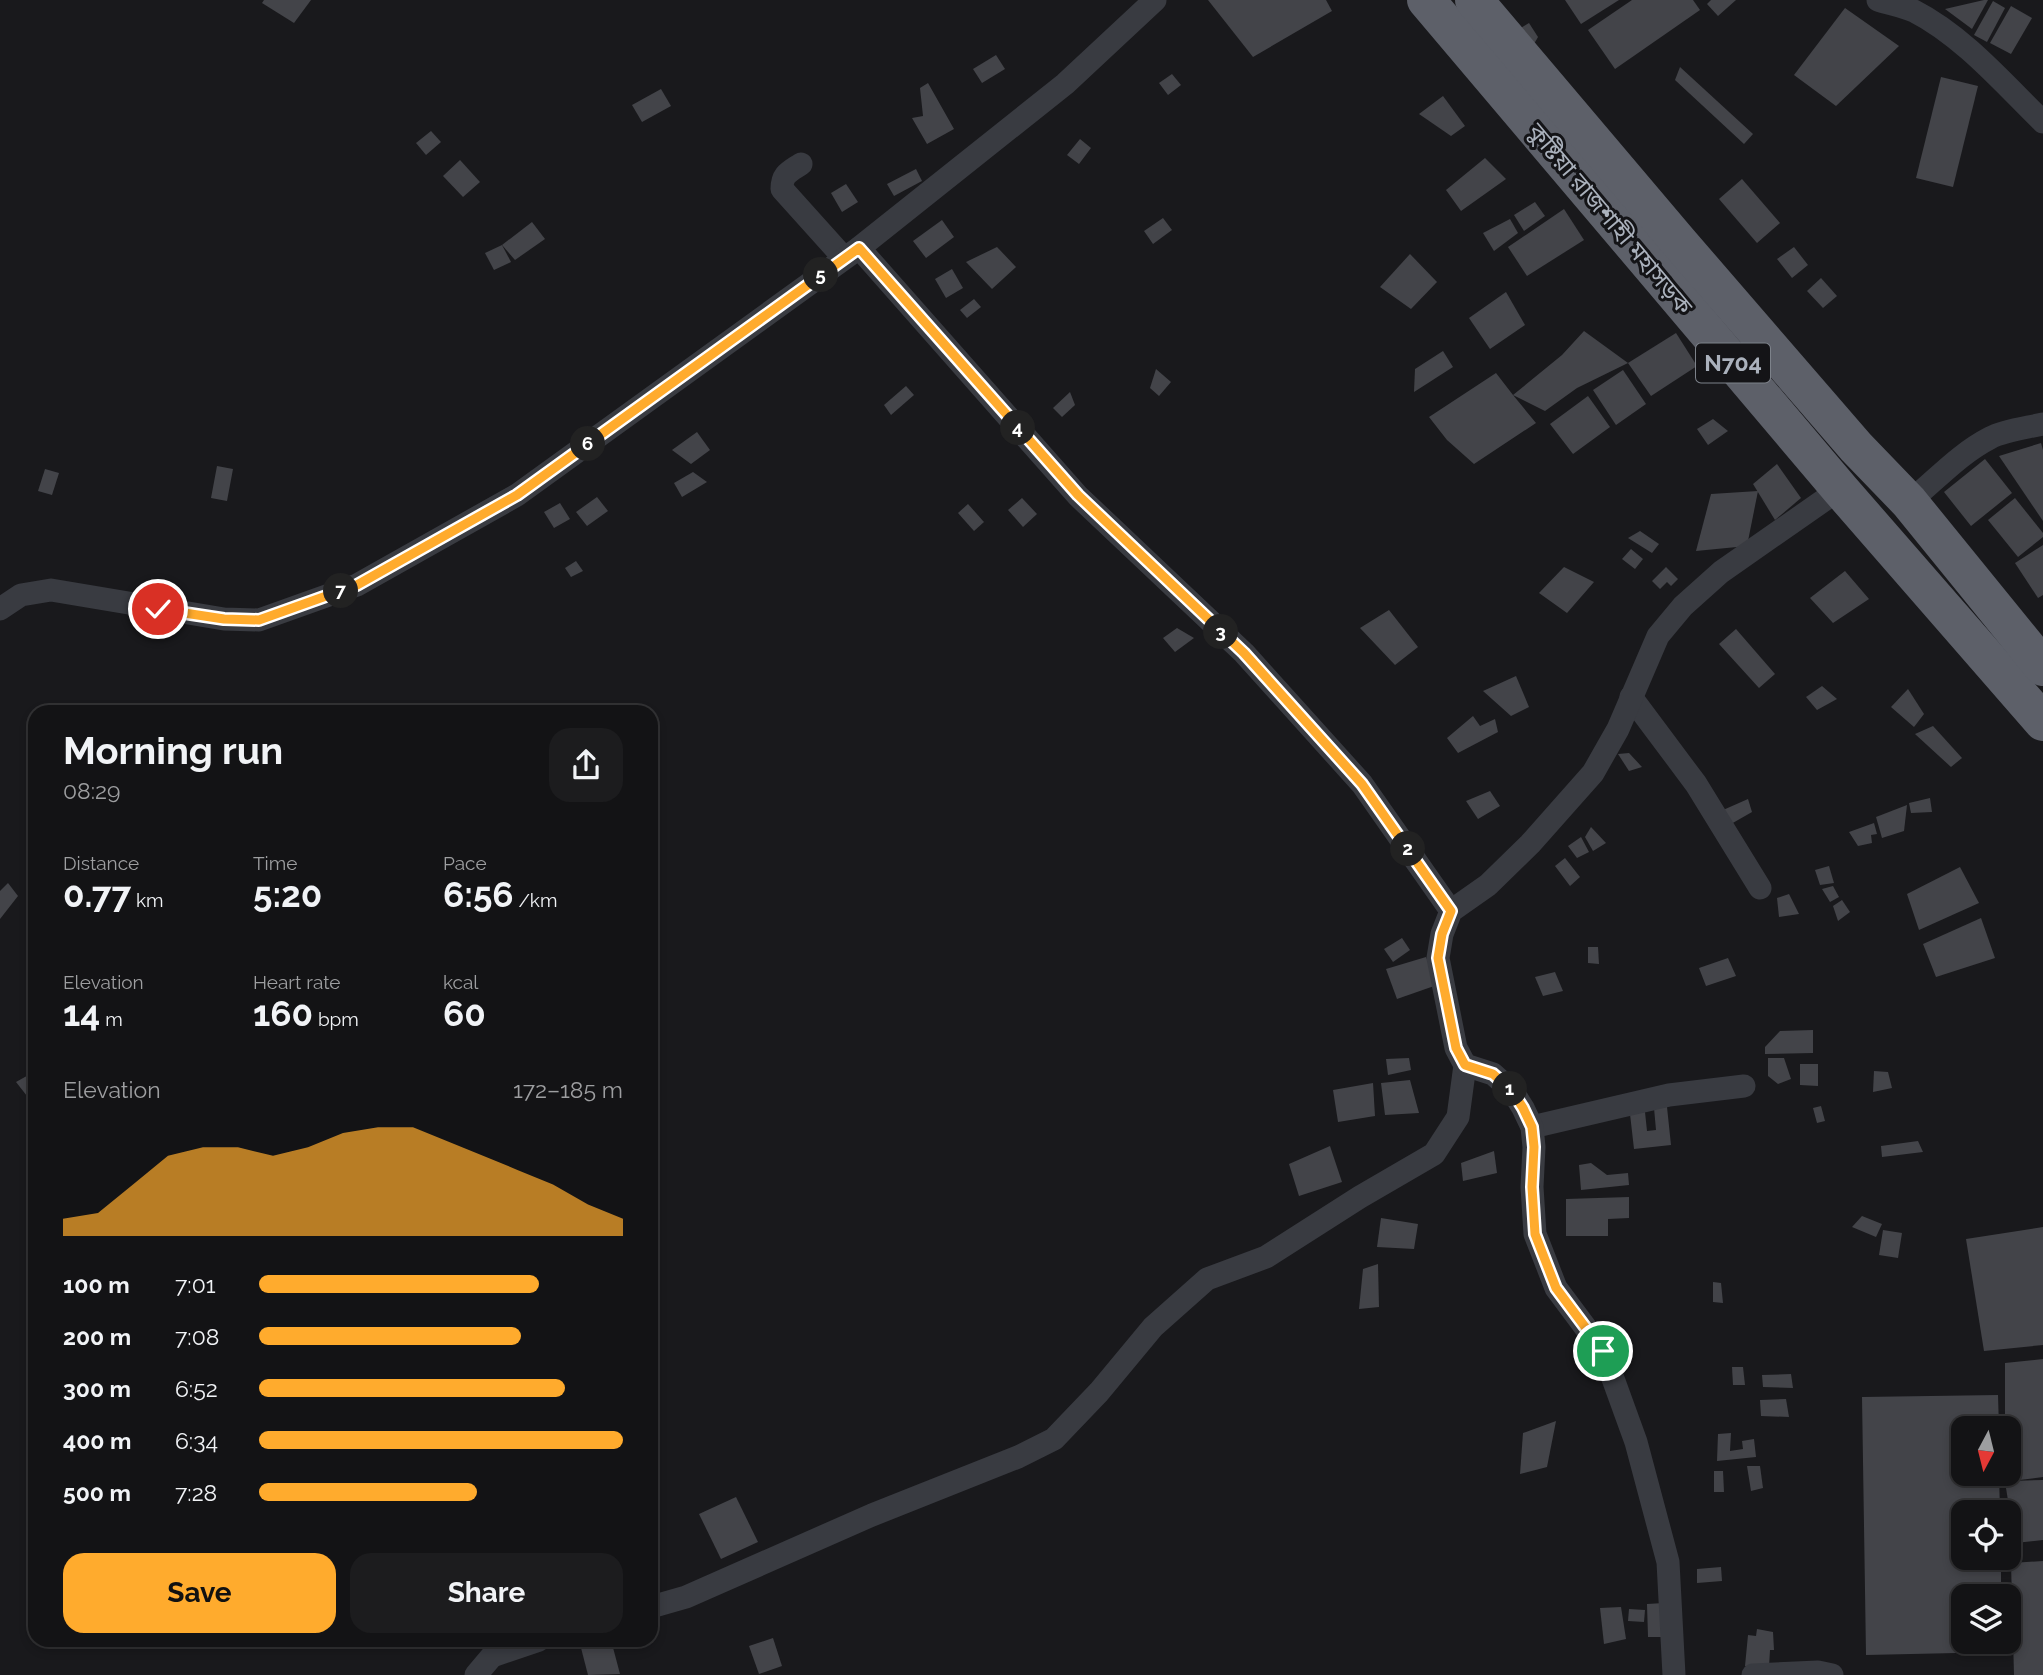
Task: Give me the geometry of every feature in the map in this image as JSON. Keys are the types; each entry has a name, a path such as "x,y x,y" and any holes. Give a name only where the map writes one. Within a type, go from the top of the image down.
{"highway":[{"name":"কুষ্টিয়া রাজশাহী মহাসড়ক","path":"1426,0 1840,489 2043,722"},
{"name":"কুষ্টিয়া রাজশাহী মহাসড়ক","path":"1474,0 1678,242 1847,436 1909,502 2043,667"},
{"path":"1926,588 1959,563"}],"street":[{"path":"0,609 21,595 51,590 224,619 259,620 357,585 517,495 852,253 1065,84 1155,0"},
{"path":"1878,0 1911,9 1933,22 1963,46 2043,122"},
{"path":"802,164 782,180 782,189 852,253 1078,495 1244,653 1362,784 1451,911"},
{"path":"1909,502 1954,461 1992,436 2043,424"},
{"path":"658,1605 686,1597 872,1515 1018,1457 1054,1438 1099,1392 1153,1326 1207,1279 1266,1257 1434,1154 1458,1117 1465,1065 1456,1048 1438,958 1442,934 1451,911 1488,885 1505,869 1593,773 1618,729 1658,636 1683,606 1721,572 1840,489"},
{"path":"1631,697 1696,784 1760,888"},
{"path":"1465,1065 1493,1074 1513,1092 1532,1127 1535,1234 1556,1288 1603,1351 1636,1442 1668,1562 1674,1675"},
{"path":"1532,1127 1669,1095 1744,1086"},
{"path":"476,1675 492,1656 518,1647"},
{"path":"1753,1675 1818,1672 1832,1675"}],"building":[{"path":"264,0 311,0 294,23 262,3"},
{"path":"1208,0 1326,0 1332,11 1253,57"},
{"path":"1565,0 1619,0 1581,24"},
{"path":"1632,0 1693,0 1700,10 1615,69 1588,30"},
{"path":"1711,0 1736,0 1718,16 1707,4"},
{"path":"1988,0 1972,29 1945,9"},
{"path":"1993,1 2005,8 1987,42 1974,35"},
{"path":"2011,6 2032,18 2011,54 1990,43"},
{"path":"1845,8 1899,46 1836,106 1794,75"},
{"path":"1529,23 1538,37 1530,51 1516,31"},
{"path":"996,55 1005,69 982,83 973,69"},
{"path":"1680,67 1753,134 1744,144 1675,80"},
{"path":"1172,74 1181,85 1168,95 1159,83"},
{"path":"1941,77 1978,86 1953,187 1916,178"},
{"path":"928,83 954,129 927,144 912,118 923,116 920,88"},
{"path":"661,89 671,106 642,122 632,105"},
{"path":"1443,96 1465,126 1451,136 1419,114"},
{"path":"431,131 441,142 426,155 416,143"},
{"path":"1080,139 1091,148 1079,164 1067,155"},
{"path":"1485,158 1506,179 1461,211 1446,190"},
{"path":"460,160 480,182 463,197 443,176"},
{"path":"916,169 922,181 894,196 887,184"},
{"path":"1742,179 1780,223 1757,243 1719,199"},
{"path":"846,184 858,202 842,212 831,193"},
{"path":"1535,202 1545,216 1524,231 1514,215"},
{"path":"1564,209 1584,240 1527,276 1508,247"},
{"path":"1163,218 1172,230 1153,244 1144,231"},
{"path":"1510,219 1518,233 1494,251 1483,233"},
{"path":"942,220 954,237 926,258 913,241"},
{"path":"532,222 545,239 515,260 502,245"},
{"path":"502,245 511,262 494,270 485,253"},
{"path":"997,247 1016,267 992,289 966,262"},
{"path":"1794,247 1808,265 1792,278 1777,259"},
{"path":"1410,254 1437,282 1411,309 1380,287"},
{"path":"952,269 963,288 946,298 935,279"},
{"path":"1821,278 1837,296 1823,308 1807,291"},
{"path":"1506,292 1525,325 1490,349 1469,318"},
{"path":"974,299 981,307 967,318 960,310"},
{"path":"1584,331 1628,363 1577,388 1545,411 1513,395 1562,355"},
{"path":"1676,333 1697,366 1651,396 1628,363"},
{"path":"1443,351 1453,367 1414,392 1415,369"},
{"path":"1156,369 1171,382 1159,396 1150,388"},
{"path":"1623,370 1646,404 1616,425 1593,390"},
{"path":"1496,373 1536,423 1474,464 1447,440 1429,417"},
{"path":"906,386 914,395 891,415 884,405"},
{"path":"1070,392 1075,405 1062,417 1053,408"},
{"path":"1588,396 1610,427 1573,454 1550,424"},
{"path":"1713,419 1728,431 1708,445 1697,429"},
{"path":"697,432 710,450 691,464 672,450"},
{"path":"2041,443 2043,450 2043,521 1999,456"},
{"path":"1985,459 2012,493 1971,526 1944,492"},
{"path":"1777,464 1801,498 1775,520 1753,484"},
{"path":"217,466 233,469 227,501 211,498"},
{"path":"45,469 59,473 52,495 38,491"},
{"path":"693,472 707,482 682,497 674,483"},
{"path":"1758,491 1747,546 1696,551 1711,494"},
{"path":"597,497 608,511 587,526 576,512"},
{"path":"1022,498 1037,514 1023,527 1008,510"},
{"path":"2015,498 2043,533 2043,537 2018,557 1988,520"},
{"path":"560,503 570,519 554,528 544,512"},
{"path":"968,504 984,522 974,531 958,513"},
{"path":"1640,531 1659,544 1652,553 1628,538"},
{"path":"2043,545 2043,595 2038,598 2015,563"},
{"path":"1631,549 1643,559 1635,569 1622,559"},
{"path":"576,561 583,571 571,577 565,568"},
{"path":"1564,567 1594,582 1567,613 1539,593"},
{"path":"1666,567 1678,579 1671,586 1667,582 1660,589 1652,581"},
{"path":"1845,571 1869,599 1833,623 1810,598"},
{"path":"1389,610 1418,647 1395,665 1360,628"},
{"path":"1177,628 1194,638 1175,652 1163,638"},
{"path":"1736,629 1775,674 1759,688 1719,644"},
{"path":"1516,676 1529,707 1511,716 1483,691"},
{"path":"1822,686 1837,699 1817,710 1806,697"},
{"path":"1908,689 1924,714 1914,727 1891,707"},
{"path":"1473,716 1480,726 1495,719 1498,732 1458,753 1447,738"},
{"path":"1933,726 1962,758 1951,767 1915,734"},
{"path":"1629,753 1642,767 1629,771 1618,754"},
{"path":"1490,791 1500,806 1478,819 1466,801"},
{"path":"1930,798 1932,812 1911,813 1909,803"},
{"path":"1748,799 1752,812 1724,828 1714,814"},
{"path":"1907,805 1904,831 1882,838 1876,817"},
{"path":"1874,823 1877,834 1871,835 1872,843 1858,846 1849,832"},
{"path":"1591,827 1606,843 1593,851 1585,837"},
{"path":"1581,837 1589,852 1577,858 1568,846"},
{"path":"1565,858 1580,877 1570,886 1555,866"},
{"path":"1829,866 1834,883 1820,885 1815,870"},
{"path":"1960,867 1979,903 1919,930 1907,894"},
{"path":"8,883 18,896 0,919 0,891"},
{"path":"1833,886 1839,897 1830,902 1822,889"},
{"path":"1789,894 1799,914 1779,917 1777,898"},
{"path":"1842,900 1850,912 1838,921 1833,906"},
{"path":"1981,918 1995,958 1936,977 1923,944"},
{"path":"1402,938 1410,950 1393,962 1384,949"},
{"path":"1588,947 1598,947 1599,964 1588,963"},
{"path":"1426,957 1437,985 1397,999 1386,969"},
{"path":"1728,958 1736,976 1706,986 1699,968"},
{"path":"1555,972 1563,991 1543,996 1535,977"},
{"path":"1813,1030 1813,1053 1765,1054 1765,1047 1780,1031"},
{"path":"1409,1058 1411,1070 1388,1075 1386,1059"},
{"path":"1768,1058 1784,1058 1791,1079 1778,1084 1768,1076"},
{"path":"1800,1064 1818,1064 1818,1086 1800,1085"},
{"path":"1874,1071 1888,1072 1892,1088 1873,1092"},
{"path":"28,1075 28,1095 27,1096 16,1082"},
{"path":"1410,1080 1419,1113 1385,1115 1381,1083"},
{"path":"1373,1083 1375,1116 1338,1122 1333,1090"},
{"path":"1821,1106 1825,1121 1817,1123 1813,1108"},
{"path":"1667,1107 1671,1145 1634,1149 1630,1114 1645,1112 1647,1131 1656,1130 1654,1108"},
{"path":"1918,1141 1923,1152 1882,1157 1881,1146"},
{"path":"1330,1146 1342,1182 1299,1196 1289,1164"},
{"path":"1494,1151 1497,1173 1463,1181 1461,1163"},
{"path":"1591,1163 1607,1175 1628,1173 1629,1185 1581,1190 1579,1165"},
{"path":"1629,1197 1629,1218 1608,1219 1608,1236 1566,1236 1566,1199"},
{"path":"1862,1216 1882,1224 1876,1237 1852,1227"},
{"path":"1381,1218 1418,1224 1414,1249 1377,1247"},
{"path":"2043,1227 2043,1345 1984,1351 1966,1239"},
{"path":"1883,1230 1902,1233 1898,1258 1879,1255"},
{"path":"1378,1264 1379,1307 1359,1309 1363,1269"},
{"path":"1713,1282 1721,1283 1723,1303 1713,1302"},
{"path":"2043,1359 2043,1477 2021,1480 2021,1416 2005,1416 2005,1363"},
{"path":"1732,1367 1743,1367 1745,1385 1733,1385"},
{"path":"1791,1374 1793,1388 1763,1387 1762,1375"},
{"path":"1998,1395 1999,1416 1951,1416 1951,1486 1999,1486 2000,1500 1951,1500 1951,1570 2001,1570 2001,1584 1951,1584 1951,1653 1866,1655 1862,1397"},
{"path":"1786,1399 1789,1417 1761,1416 1760,1400"},
{"path":"1556,1421 1547,1467 1520,1474 1523,1433"},
{"path":"1731,1433 1730,1451 1743,1449 1742,1441 1754,1439 1756,1457 1717,1461 1718,1434"},
{"path":"1747,1466 1760,1466 1763,1488 1751,1491"},
{"path":"1714,1471 1723,1471 1724,1492 1714,1492"},
{"path":"2043,1480 2043,1540 2021,1542 2021,1500 2008,1500 2006,1486 2021,1486 2021,1481"},
{"path":"736,1497 758,1542 721,1559 699,1514"},
{"path":"2043,1561 2043,1675 2014,1675 2013,1654 2021,1654 2021,1584 2012,1584 2011,1570 2021,1570 2021,1562"},
{"path":"1721,1567 1722,1581 1697,1583 1697,1569"},
{"path":"1664,1603 1667,1637 1648,1637 1647,1604"},
{"path":"1621,1607 1626,1639 1604,1644 1600,1608"},
{"path":"1629,1609 1645,1610 1644,1622 1628,1621"},
{"path":"1757,1629 1773,1632 1774,1650 1770,1650 1769,1667 1745,1666 1748,1635 1756,1636"},
{"path":"773,1638 782,1666 759,1674 749,1646"},
{"path":"581,1647 613,1647 620,1674 588,1675"}],"route":[{"path":"158,609 224,619 259,620 357,585 517,495 859,248 1078,495 1244,653 1362,784 1451,911 1442,934 1438,958 1456,1048 1465,1065 1493,1074 1513,1092 1523,1108 1532,1127 1534,1147 1532,1187 1535,1234 1556,1288 1603,1351"}]}
